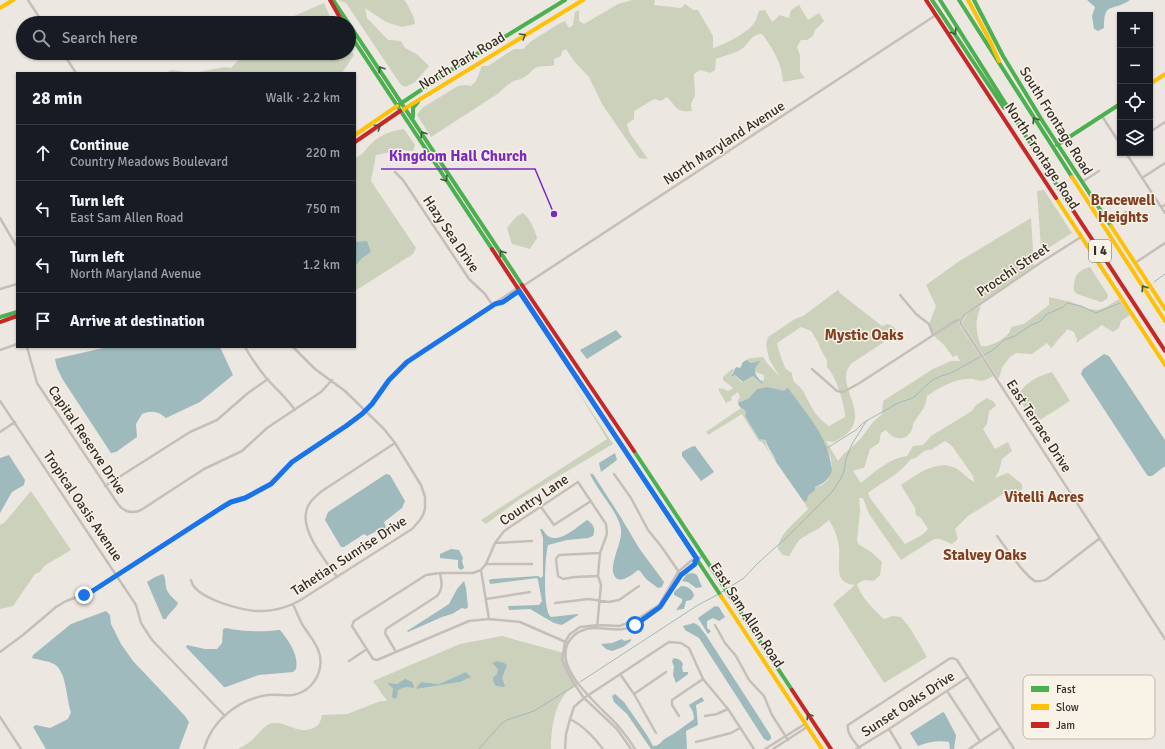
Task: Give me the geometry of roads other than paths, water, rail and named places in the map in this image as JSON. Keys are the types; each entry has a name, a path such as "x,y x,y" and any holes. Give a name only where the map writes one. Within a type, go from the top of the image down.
{"main road":[{"path":"0,8 12,0"},
{"path":"330,0 339,16"},
{"path":"333,0 344,16"},
{"name":"North Park Road","path":"356,135 402,102 457,66 565,0"},
{"name":"North Park Road","path":"356,141 422,98 583,0"},
{"name":"North Frontage Road","path":"926,0 1042,174 1165,365"},
{"path":"932,0 1003,107 1035,152"},
{"name":"I 4","path":"940,0 1035,152 1165,350"},
{"name":"I 4","path":"959,0 1165,321"},
{"path":"968,0 995,50 1002,68"},
{"name":"South Frontage Road","path":"974,0 1003,56 1057,145 1165,309"},
{"path":"356,34 831,749"},
{"name":"East Sam Allen Road","path":"356,44 822,749"},
{"path":"1153,82 1165,74"},
{"path":"415,121 413,110 422,98"},
{"path":"1057,145 1117,106"},
{"path":"0,317 16,312"},
{"path":"0,322 16,316"}],"street":[{"path":"28,0 38,16"},
{"name":"North Maryland Avenue","path":"0,652 56,607 66,601 91,592 231,502 245,498 271,484 292,462 346,426 366,410 399,368 494,305 503,302 523,286 936,15"},
{"path":"68,60 75,72"},
{"path":"1102,116 1117,139"},
{"path":"1153,130 1165,122"},
{"path":"1128,156 1165,213"},
{"path":"1142,178 1165,163"},
{"path":"1082,182 1099,171"},
{"name":"Hazy Sea Drive","path":"395,172 403,180 469,279 494,305"},
{"path":"1108,224 1126,212"},
{"path":"0,218 16,244"},
{"name":"Procchi Street","path":"812,369 837,391 843,392 858,384 955,321 961,320 964,316 1043,261 1082,237"},
{"path":"1134,263 1165,243"},
{"path":"0,289 16,284"},
{"path":"900,295 916,314 929,324 934,335"},
{"name":"East Terrace Drive","path":"961,320 961,324 1165,639"},
{"path":"0,350 16,344"},
{"name":"Capital Reserve Drive","path":"27,348 37,383 105,486 122,509 128,512 141,510 204,469 242,451 267,428 322,392 332,380"},
{"path":"246,348 255,363 289,401 295,410"},
{"name":"Tahetian Sunrise Drive","path":"191,580 192,585 195,588 208,596 238,608 252,611 267,611 294,604 412,528 423,515 426,503 424,490 384,428 345,391 315,369 294,348"},
{"path":"105,486 190,432 217,420 248,393 268,379"},
{"name":"Tropical Oasis Avenue","path":"0,400 136,605 141,623 152,640 224,715"},
{"path":"0,432 14,422"},
{"path":"337,577 308,532 306,513 309,506 314,498 322,491 395,443"},
{"path":"614,474 631,498 648,530 681,575"},
{"name":"Country Lane","path":"482,570 495,543 504,531 578,482 606,524 607,534 600,553 598,576 601,585 597,628"},
{"path":"541,507 554,525 591,501"},
{"path":"997,536 1018,564 1033,580 1037,582 1047,578 1100,538"},
{"path":"495,543 532,541"},
{"path":"598,576 563,579 558,576 556,559 559,555 600,553"},
{"path":"566,643 579,631 588,628 620,630 635,625 660,607 678,572 692,560 696,560 702,556"},
{"path":"674,582 695,564 696,560"},
{"path":"486,564 532,564"},
{"path":"685,566 687,570"},
{"path":"489,619 482,570 473,573 440,573 426,575 354,621 352,626 373,659 377,660 470,621 489,619 520,622 566,643"},
{"path":"396,652 385,633 386,629 436,596 441,591 442,583 440,573"},
{"path":"555,603 589,599 609,602 619,600 639,586"},
{"path":"635,749 629,743 619,726 586,697 562,660 570,634 580,627 598,625 619,626 630,624 659,605 671,588"},
{"path":"486,599 530,592"},
{"path":"204,749 211,732 224,715 246,701 268,695 294,694 307,689 314,682 320,669 320,656 302,624 294,604"},
{"path":"715,625 725,643 736,656 749,680 764,696 772,715 788,740"},
{"path":"565,749 566,734 574,707 586,697 669,642 681,643 690,648 703,679 728,709 754,749"},
{"path":"349,661 367,649"},
{"path":"858,749 848,732 848,725 950,659 956,659 1014,749"},
{"path":"634,694 666,672"},
{"path":"620,674 634,694 656,733"},
{"name":"Sunset Oaks Drive","path":"858,749 968,678"},
{"path":"679,716 672,705 672,700 703,679"},
{"path":"947,691 980,741"},
{"path":"705,716 717,714 728,709"},
{"path":"0,717 21,749"},
{"path":"570,719 578,723 603,749"},
{"path":"765,749 806,725"},
{"path":"773,749 794,736 806,725"},
{"path":"696,742 731,733 740,728"},
{"path":"969,749 1000,728"},
{"path":"889,729 901,749"},
{"path":"629,743 630,749"}],"water":[{"path":"1087,0 1130,0 1107,10 1104,19 1104,28 1098,31 1094,29 1092,16 1095,7"},
{"path":"367,241 371,252 362,258 356,265 356,242"},
{"path":"616,330 622,337 587,359 580,350"},
{"path":"104,348 220,348 233,375 200,402 166,418 155,412 142,414 136,424 137,437 116,452 111,453 63,380 57,368 55,359"},
{"path":"1104,354 1109,356 1165,440 1165,466 1152,476 1148,476 1145,472 1081,374 1083,369"},
{"path":"746,360 751,363 760,361 755,369 755,372 759,379 764,383 761,383 753,376 743,382 735,375 731,377 736,367 740,368 742,363"},
{"path":"768,387 784,391 788,388 814,424 829,453 832,470 830,476 823,483 815,487 815,490 807,498 807,501 804,502 776,462 766,440 759,439 745,416 746,412 738,403 749,398 757,389"},
{"path":"695,446 714,472 701,481 682,456 682,452"},
{"path":"615,453 617,460 601,472 599,463"},
{"path":"9,455 25,480 24,485 12,492 0,513 0,458"},
{"path":"386,474 390,475 405,501 402,508 384,522 387,530 375,532 367,536 364,534 344,547 341,547 325,520 328,512"},
{"path":"590,474 593,474 639,548 664,582 662,587 658,588 646,579 638,570 624,579 618,579 613,574 614,562 621,535 620,525 615,514"},
{"path":"587,520 593,526 593,536 548,545 546,559 545,594 548,612 551,617 578,615 562,625 554,623 530,609 509,610 508,606 539,605 542,601 537,578 490,584 489,580 538,576 541,578 543,576 543,538 540,529 542,529 548,536 558,538 569,533"},
{"path":"451,549 459,550 463,558 462,561 464,568 461,570 458,568 458,560 440,558 440,554"},
{"path":"693,573 697,575 702,587 696,588 688,582 682,581 687,574"},
{"path":"163,574 166,587 170,595 178,603 166,619 163,619 147,582"},
{"path":"464,581 468,607 466,609 462,608 452,614 408,632 407,631 449,604 457,589"},
{"path":"681,586 689,588 694,596 691,600 686,601 684,609 676,610 682,602 682,599 674,595 674,592"},
{"path":"715,606 719,607 725,617 719,621 713,618 707,621 707,628 711,631 708,634 698,618"},
{"path":"106,611 110,615 111,624 121,644 133,661 189,722 179,749 46,749 33,727 36,725 50,728 68,719 71,712 64,679 58,668 52,663 32,658 33,655 71,624"},
{"path":"694,623 699,626 706,635 771,736 771,739 768,741 764,739 699,638 685,630 683,626"},
{"path":"223,629 253,631 280,630 290,643 295,653 297,664 296,669 293,672 259,675 224,687 186,647 187,645 205,649 217,649 222,643"},
{"path":"622,639 624,641 631,639 631,641 623,647 612,651 606,649 601,644 612,643"},
{"path":"674,658 680,660 683,664 683,672 688,672 688,674 676,683 673,675 674,667 672,661"},
{"path":"497,661 507,665 502,678 504,687 496,686 494,683 493,678 497,674 498,669 492,663"},
{"path":"466,672 471,677 460,682 417,689 421,682 439,684"},
{"path":"405,679 412,682 414,686 413,688 406,687 398,690 397,697 395,699 392,697 393,688 388,683 397,684"},
{"path":"615,694 624,702 653,746 659,744 694,719 693,712 689,705 702,697 704,701 696,705 698,725 686,731 687,749 651,749 627,714 614,702 612,696"},
{"path":"943,712 956,735 954,749 950,749 949,742 945,741 926,743 918,746 910,733"}],"waterway":[{"path":"1154,282 1165,274"},
{"path":"984,355 993,350 1004,340 1015,336 1031,325 1039,322 1047,314 1063,307 1067,303 1081,306 1096,313 1120,303"},
{"path":"827,448 875,416 898,403 913,398 931,381 951,373 980,357"},
{"path":"728,588 744,578 832,492 844,471 846,459 852,444 867,420"},
{"path":"580,682 698,605 717,595"},
{"path":"479,749 502,723 534,711 574,686"}],"place":[{"name":"Kingdom Hall Church","path":"554,214"}],"district":[{"name":"Bracewell Heights","path":"1123,208"},
{"name":"Mystic Oaks","path":"864,335"},
{"name":"Vitelli Acres","path":"1044,497"},
{"name":"Stalvey Oaks","path":"985,555"}]}
